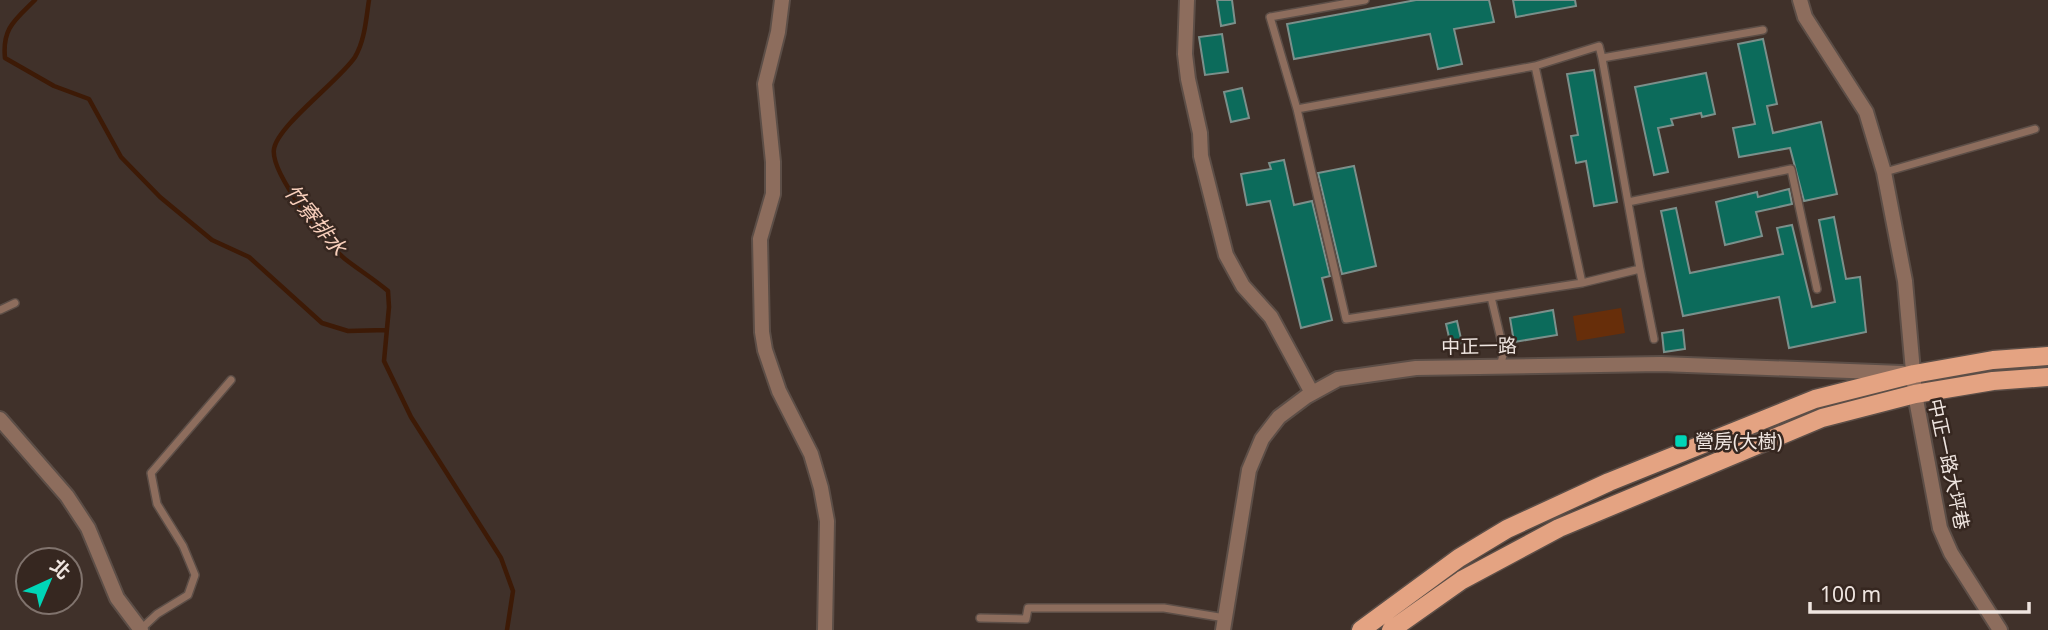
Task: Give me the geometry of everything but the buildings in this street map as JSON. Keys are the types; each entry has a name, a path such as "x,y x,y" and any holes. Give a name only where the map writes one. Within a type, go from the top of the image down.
{"main road":[{"name":"中正一路","path":"1361,630 1459,558 1507,529 1609,482 1815,399 1914,374 1993,360 2048,356"},
{"path":"1391,630 1462,580 1559,528 1822,418 1915,394 1993,381 2048,377"}],"street":[{"path":"782,0 778,32 765,84 773,162 773,194 760,239 762,332 765,350 779,391 811,454 821,488 827,522 825,630"},
{"path":"1186,0 1188,32 1185,54 1188,79 1200,132 1201,156 1226,256 1243,286 1271,317 1312,393"},
{"path":"1800,0 1805,17 1866,111 1884,172 1905,281 1914,374"},
{"name":"中正一路","path":"1224,624 1249,470 1262,439 1279,417 1312,393 1338,379 1416,368 1661,364 1914,374"},
{"name":"中正一路大坪巷","path":"1914,374 1915,394 1940,528 1951,553 2000,630"},
{"path":"0,419 67,496 88,528 117,598 141,630"}],"lane":[{"path":"1365,0 1270,17 1297,109 1346,319 1582,282 1640,269"},
{"path":"1602,58 1763,30"},
{"path":"1297,109 1535,66 1599,46 1654,339"},
{"path":"1535,66 1582,282"},
{"path":"1884,172 2035,129"},
{"path":"1628,202 1791,169 1816,289"},
{"path":"1491,297 1504,352 1500,366"},
{"path":"0,310 15,303"},
{"path":"141,630 157,614 188,595 195,575 183,546 157,504 151,473 231,380"},
{"path":"980,618 1026,619 1028,608 1164,608 1224,624"}],"shaded area":[{"path":"1621,308 1625,333 1577,341 1573,316"}],"waterway":[{"path":"35,0 11,25 6,39 5,58 54,86 89,99 121,157 160,197 212,240 249,257 322,323 348,331 386,330"},
{"name":"竹寮排水","path":"369,0 363,37 355,57 286,128 274,149 275,160 290,190 325,238 345,259 388,291 384,361 411,417 501,558 513,591 507,630"}],"place":[{"name":"營房(大樹)","path":"1681,441"}]}
